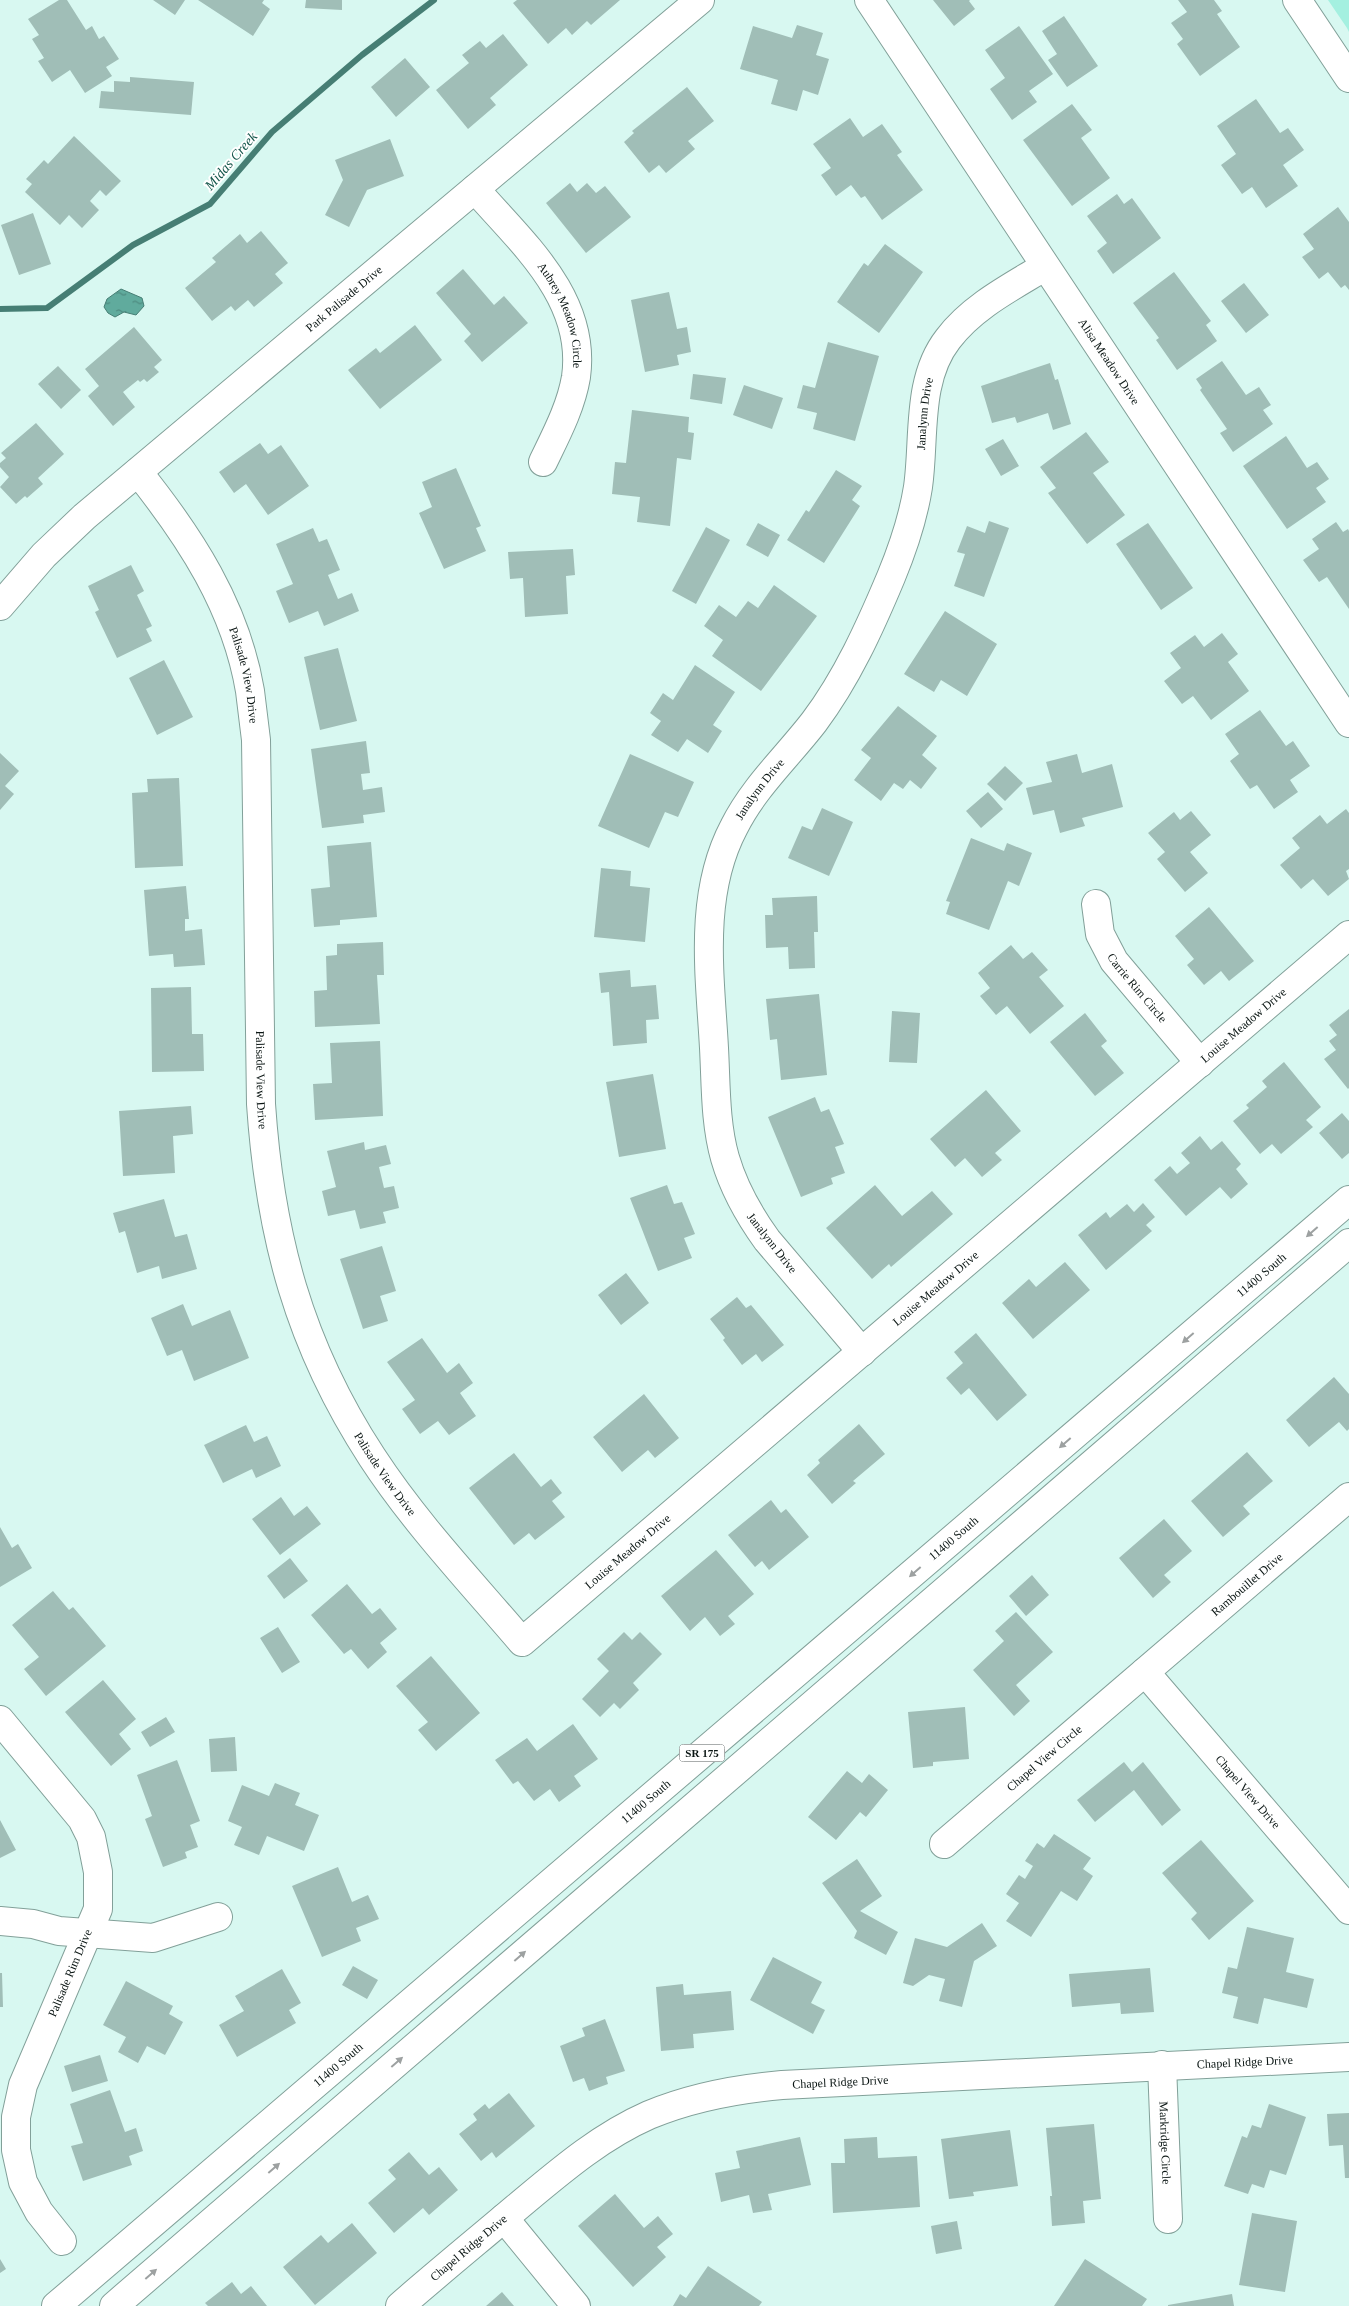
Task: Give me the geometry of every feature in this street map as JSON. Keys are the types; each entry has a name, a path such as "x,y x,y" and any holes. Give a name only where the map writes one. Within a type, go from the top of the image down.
{"street":[{"name":"Park Palisade Drive","path":"0,606 25,575 63,536 700,0"},
{"name":"Alisa Meadow Drive","path":"869,0 1044,267 1349,723"},
{"path":"1297,0 1349,78"},
{"name":"Aubrey Meadow Circle","path":"475,189 547,271 566,301 576,336 576,376 564,418 543,462"},
{"name":"Janalynn Drive","path":"862,1352 767,1240 745,1207 731,1178 724,1155 717,1108 709,950 711,898 716,875 733,828 760,786 812,724 848,670 890,580 912,519 921,458 925,396 933,366 947,339 968,316 1044,267"},
{"name":"Palisade View Drive","path":"138,472 178,521 199,555 219,595 237,640 250,690 256,740 261,1094 265,1161 274,1222 290,1283 322,1368 338,1401 372,1458 413,1512 522,1642"},
{"name":"Carrie Rim Circle","path":"1096,904 1100,934 1114,961 1200,1063"},
{"name":"Louise Meadow Drive","path":"522,1642 1349,935"},
{"name":"11400 South","path":"56,2306 1349,1200"},
{"name":"SR 175","path":"114,2306 1349,1243"},
{"name":"Rambouillet Drive","path":"1145,1672 1349,1497"},
{"name":"Chapel View Circle","path":"944,1844 1145,1672"},
{"name":"Chapel View Drive","path":"1145,1672 1349,1910"},
{"name":"Palisade Rim Drive","path":"0,1720 70,1804 91,1837 98,1872 98,1908 23,2085 16,2117 16,2150 23,2182 40,2212 62,2241"},
{"path":"0,1921 34,1924 59,1931 153,1938 218,1916"},
{"name":"Chapel Ridge Drive","path":"400,2306 565,2167 606,2137 650,2115 693,2099 737,2089 782,2084 1349,2057"},
{"name":"Markridge Circle","path":"1162,2065 1168,2219"},
{"path":"504,2218 576,2306"}],"shaded area":[{"path":"1328,0 1349,0 1349,32 1347,28"}],"water":[{"path":"121,289 142,298 144,306 136,315 124,312 115,317 108,313 104,307 107,299"}],"building":[{"path":"59,0 67,0 86,30 92,26 99,39 104,36 119,59 106,67 112,76 85,93 70,70 52,82 38,61 44,58 32,39 39,35 28,19"},
{"path":"153,0 185,0 175,15"},
{"path":"198,0 264,0 262,3 270,9 253,36"},
{"path":"306,0 342,0 342,10 305,8"},
{"path":"517,0 620,0 591,25 587,21 572,35 566,28 548,44 513,3"},
{"path":"933,0 970,0 975,9 954,26"},
{"path":"1178,0 1214,0 1222,11 1217,14 1240,47 1200,76 1177,44 1183,39 1171,23 1187,12"},
{"path":"1064,16 1098,66 1067,87 1048,60 1057,54 1042,31"},
{"path":"797,25 823,33 816,55 829,59 818,95 803,90 797,111 771,104 778,80 740,69 753,26 792,38"},
{"path":"1019,26 1053,74 1029,91 1037,102 1012,120 990,89 1005,78 985,50"},
{"path":"503,34 528,65 490,98 496,105 468,129 436,90 469,63 462,55 480,41 486,48"},
{"path":"405,58 430,87 396,117 371,87"},
{"path":"130,77 194,82 191,115 99,108 101,91 114,92 114,81 130,82"},
{"path":"687,87 714,121 688,141 695,149 666,173 659,165 649,173 624,142 634,133 632,131"},
{"path":"1256,99 1280,133 1288,128 1304,150 1283,165 1298,186 1266,208 1252,187 1242,194 1221,165 1236,154 1217,126"},
{"path":"1072,104 1092,130 1081,138 1110,178 1072,206 1023,140"},
{"path":"850,118 863,137 882,124 902,152 897,155 923,190 882,220 865,196 861,198 851,185 836,196 821,175 831,168 813,144"},
{"path":"74,136 121,181 106,196 100,190 90,201 99,210 82,228 69,215 60,225 25,192 32,184 26,179 44,160 48,164"},
{"path":"390,139 404,176 367,190 349,227 325,215 343,180 335,160"},
{"path":"570,183 577,192 587,183 596,193 605,186 631,217 586,253 546,203"},
{"path":"1117,194 1124,204 1132,198 1161,238 1113,274 1097,251 1107,243 1087,216"},
{"path":"1338,207 1349,222 1349,290 1345,285 1341,288 1328,272 1319,279 1302,257 1314,249 1303,234"},
{"path":"33,213 51,264 19,275 1,225"},
{"path":"261,231 288,263 275,274 283,283 254,307 248,300 235,311 231,306 212,321 185,288 216,262 212,258 240,234 247,243"},
{"path":"885,244 923,272 879,333 837,302 864,263 868,266"},
{"path":"463,269 494,305 504,296 528,323 482,362 464,341 471,334 436,293"},
{"path":"1174,272 1211,321 1206,325 1217,341 1177,370 1156,340 1159,338 1133,303"},
{"path":"1244,283 1269,315 1246,333 1221,301"},
{"path":"669,292 677,329 687,327 691,352 677,355 679,365 645,372 631,300"},
{"path":"415,325 442,360 380,409 348,370 376,348 380,353"},
{"path":"134,327 162,360 154,367 159,372 147,382 144,379 140,382 138,380 123,392 135,407 113,426 88,396 99,386 85,369"},
{"path":"828,342 879,356 855,441 813,429 817,413 797,408 803,385 815,388"},
{"path":"1222,361 1246,395 1259,387 1271,405 1263,410 1273,424 1233,452 1220,433 1227,429 1200,390 1202,388 1196,379"},
{"path":"1050,363 1055,380 1058,379 1071,424 1053,430 1048,413 1017,423 1015,417 992,423 981,386"},
{"path":"58,366 81,390 61,409 38,384"},
{"path":"693,374 726,378 722,404 690,399"},
{"path":"744,385 783,398 772,429 733,415"},
{"path":"632,410 689,417 688,432 694,433 691,460 677,458 670,526 637,522 640,497 612,494 615,462 626,463"},
{"path":"36,423 64,454 38,478 43,484 27,498 25,496 16,504 0,487 9,477 0,467 0,463 6,458 1,453"},
{"path":"1086,432 1109,462 1093,473 1125,515 1087,544 1048,493 1056,488 1040,467"},
{"path":"1286,436 1307,468 1317,462 1329,479 1316,488 1326,502 1287,529 1243,466"},
{"path":"1003,439 1019,466 1001,476 985,449"},
{"path":"260,443 268,454 281,445 309,486 268,515 246,484 234,493 219,472"},
{"path":"456,468 481,526 476,528 486,551 444,569 419,513 432,507 422,482"},
{"path":"836,470 862,486 852,500 860,506 824,563 787,540 806,510 809,512"},
{"path":"989,521 1009,528 984,597 954,586 965,554 957,552 967,526 985,533"},
{"path":"1336,522 1343,532 1348,529 1349,531 1349,609 1327,577 1319,582 1303,560 1319,549 1312,539"},
{"path":"758,523 780,535 768,557 746,545"},
{"path":"1148,523 1193,588 1161,610 1116,544"},
{"path":"706,527 730,540 696,604 672,591"},
{"path":"313,528 319,542 327,539 340,570 328,575 338,599 352,593 359,611 324,626 318,611 289,623 276,591 293,584 276,544"},
{"path":"573,549 575,575 566,576 568,614 525,617 523,578 510,579 508,552"},
{"path":"131,565 144,591 137,595 152,626 146,629 152,641 117,658 95,612 99,610 88,586"},
{"path":"774,585 817,616 761,691 712,656 723,640 704,626 719,605 736,617 748,601 758,608"},
{"path":"945,611 997,644 967,696 941,680 934,692 904,674"},
{"path":"1222,633 1238,654 1228,662 1249,691 1211,720 1193,696 1182,704 1164,681 1181,668 1170,653 1195,635 1204,647"},
{"path":"338,648 357,721 320,730 304,657"},
{"path":"164,660 193,717 157,735 129,678"},
{"path":"695,665 735,692 713,725 722,731 708,753 687,739 678,752 651,735 661,721 650,713 663,693 673,700"},
{"path":"898,706 937,736 922,755 937,768 921,789 910,780 903,789 894,783 881,801 854,780 871,758 861,750"},
{"path":"1260,710 1286,746 1293,741 1310,766 1290,780 1298,792 1274,809 1257,785 1250,789 1230,761 1239,754 1225,734"},
{"path":"366,741 370,773 361,774 363,790 382,787 385,812 363,815 364,823 322,828 311,749"},
{"path":"0,753 19,771 5,786 14,794 0,810"},
{"path":"630,754 694,782 678,817 665,812 649,848 598,826"},
{"path":"1077,754 1082,773 1112,764 1123,807 1082,818 1085,826 1060,833 1054,810 1033,815 1026,788 1052,782 1046,762"},
{"path":"1005,766 1023,783 1005,801 987,784"},
{"path":"179,778 183,866 135,868 132,793 148,792 147,779"},
{"path":"988,792 1003,809 981,828 966,811"},
{"path":"822,808 853,822 829,876 788,858 802,826 812,830"},
{"path":"1346,809 1349,813 1349,869 1346,871 1349,879 1328,896 1313,879 1301,889 1280,865 1300,848 1292,838 1320,815 1327,824"},
{"path":"1191,811 1211,835 1190,852 1208,873 1185,892 1157,859 1165,852 1148,833 1174,812 1180,820"},
{"path":"971,838 1004,851 1007,843 1032,853 1019,886 1008,881 989,930 946,914 950,902 946,901"},
{"path":"371,842 377,917 340,920 340,925 314,927 311,889 330,887 327,846"},
{"path":"601,868 631,871 630,886 650,888 645,942 594,937"},
{"path":"186,886 189,919 185,919 185,931 202,929 205,965 174,967 173,954 149,956 144,890"},
{"path":"817,896 818,932 814,932 815,968 789,969 788,947 766,948 765,915 773,915 772,898"},
{"path":"1209,907 1254,961 1229,981 1221,971 1204,985 1187,965 1194,959 1175,936"},
{"path":"383,942 384,975 377,975 380,1024 315,1027 314,991 327,990 326,956 337,955 337,944"},
{"path":"1011,945 1023,959 1032,952 1048,970 1039,977 1064,1006 1030,1034 1007,1006 996,1015 980,996 990,988 978,973"},
{"path":"630,970 631,987 656,985 659,1019 646,1020 647,1043 613,1046 609,992 601,993 599,973"},
{"path":"191,987 192,1034 203,1034 204,1071 152,1072 151,988"},
{"path":"819,994 827,1075 781,1080 777,1039 770,1040 766,999"},
{"path":"1349,1009 1348,1089 1324,1059 1336,1050 1329,1041 1337,1035 1329,1025"},
{"path":"892,1011 920,1013 917,1063 889,1062"},
{"path":"1085,1013 1107,1041 1101,1046 1124,1073 1095,1096 1050,1042"},
{"path":"380,1041 383,1116 315,1120 313,1084 332,1083 330,1043"},
{"path":"1284,1062 1321,1107 1306,1120 1313,1127 1281,1154 1272,1144 1260,1154 1233,1121 1249,1108 1246,1105 1267,1087 1262,1081"},
{"path":"653,1074 666,1149 619,1157 606,1082"},
{"path":"986,1090 1021,1131 995,1153 1002,1160 982,1177 965,1158 955,1167 930,1139"},
{"path":"815,1097 821,1112 829,1109 844,1144 835,1147 845,1173 831,1178 833,1184 801,1197 768,1117"},
{"path":"191,1106 193,1134 173,1136 175,1173 123,1176 119,1111"},
{"path":"1342,1113 1349,1121 1349,1153 1342,1159 1319,1133"},
{"path":"1200,1136 1211,1150 1222,1141 1241,1164 1236,1169 1248,1184 1231,1199 1220,1187 1186,1216 1154,1180 1170,1166 1177,1174 1190,1163 1181,1153"},
{"path":"364,1142 365,1150 386,1145 391,1164 379,1167 384,1188 394,1186 399,1208 383,1212 386,1223 360,1229 355,1210 328,1216 322,1191 336,1187 327,1151"},
{"path":"667,1185 674,1204 682,1202 695,1234 684,1238 692,1258 658,1271 630,1198"},
{"path":"875,1185 902,1216 932,1191 953,1214 891,1267 889,1264 872,1279 826,1228"},
{"path":"164,1199 175,1237 187,1234 197,1269 162,1279 159,1266 137,1273 125,1231 119,1233 113,1213"},
{"path":"1143,1203 1155,1217 1146,1225 1152,1231 1106,1270 1078,1235 1106,1212 1110,1218 1127,1204 1134,1212"},
{"path":"382,1246 396,1291 380,1296 388,1321 363,1329 340,1259"},
{"path":"1065,1262 1090,1290 1033,1339 1002,1303 1029,1279 1036,1287"},
{"path":"626,1273 649,1303 621,1325 598,1295"},
{"path":"737,1297 746,1308 751,1305 784,1345 762,1362 756,1354 742,1365 710,1319"},
{"path":"183,1304 192,1326 230,1310 249,1358 194,1381 182,1350 167,1356 151,1318"},
{"path":"976,1333 1027,1395 997,1421 969,1388 961,1395 946,1378 963,1363 954,1352"},
{"path":"422,1338 447,1373 459,1363 473,1383 460,1393 476,1416 449,1435 438,1421 420,1434 402,1409 415,1400 387,1362"},
{"path":"1334,1377 1349,1394 1349,1429 1347,1431 1339,1422 1309,1447 1286,1420"},
{"path":"644,1394 679,1438 655,1458 648,1450 622,1472 593,1437"},
{"path":"859,1424 885,1454 853,1481 856,1483 832,1504 807,1475 820,1463 818,1460"},
{"path":"246,1425 254,1442 267,1436 281,1466 256,1478 252,1469 223,1483 204,1445"},
{"path":"1247,1452 1273,1481 1243,1506 1250,1514 1223,1537 1191,1501"},
{"path":"514,1453 541,1487 551,1479 562,1493 552,1501 565,1517 535,1540 529,1533 514,1545 469,1488"},
{"path":"281,1497 294,1516 307,1506 321,1524 280,1555 252,1519"},
{"path":"771,1500 781,1513 786,1509 809,1537 769,1570 762,1561 755,1567 728,1535"},
{"path":"1164,1519 1192,1551 1164,1575 1171,1582 1153,1598 1119,1558"},
{"path":"0,1527 12,1548 18,1544 32,1568 0,1587"},
{"path":"716,1550 754,1594 728,1616 735,1624 720,1636 705,1617 690,1631 661,1596"},
{"path":"290,1558 308,1581 284,1599 267,1576"},
{"path":"1032,1575 1049,1595 1026,1616 1009,1596"},
{"path":"347,1584 372,1614 380,1608 397,1629 380,1643 387,1652 368,1669 351,1649 344,1654 311,1615"},
{"path":"53,1591 69,1610 73,1607 106,1646 46,1696 24,1669 39,1657 12,1625"},
{"path":"1016,1612 1053,1652 1016,1685 1030,1701 1014,1716 973,1670 1004,1641 995,1631"},
{"path":"278,1627 300,1662 282,1673 260,1638"},
{"path":"624,1632 632,1640 640,1632 662,1654 633,1683 639,1690 620,1709 614,1703 600,1717 582,1699 609,1671 597,1659"},
{"path":"431,1656 480,1713 436,1751 418,1730 428,1722 396,1686"},
{"path":"103,1680 136,1719 119,1734 131,1749 111,1766 65,1712"},
{"path":"965,1707 969,1759 933,1762 933,1766 913,1768 908,1712"},
{"path":"166,1717 175,1732 150,1747 141,1732"},
{"path":"573,1724 598,1759 574,1776 581,1786 559,1802 550,1789 534,1801 518,1781 513,1784 495,1760 527,1738 537,1751"},
{"path":"235,1737 237,1771 211,1772 209,1739"},
{"path":"177,1760 200,1821 190,1825 198,1847 185,1852 187,1858 163,1867 145,1819 152,1816 137,1775"},
{"path":"1124,1762 1132,1772 1143,1762 1181,1810 1162,1826 1134,1790 1095,1822 1077,1800"},
{"path":"847,1771 862,1783 869,1774 888,1790 866,1817 860,1812 836,1840 808,1817"},
{"path":"275,1783 300,1793 295,1805 319,1815 304,1851 267,1836 259,1855 234,1845 242,1827 228,1821 242,1785 269,1796"},
{"path":"0,1820 16,1850 0,1858"},
{"path":"1054,1834 1091,1858 1083,1869 1093,1876 1077,1901 1061,1891 1031,1937 1006,1921 1019,1903 1006,1894 1019,1875 1025,1879 1033,1866 1025,1861 1037,1843 1044,1848"},
{"path":"1201,1840 1254,1901 1209,1940 1191,1919 1197,1913 1162,1873"},
{"path":"857,1859 882,1896 860,1911 898,1932 886,1955 854,1938 857,1931 822,1883"},
{"path":"338,1867 352,1902 368,1895 379,1919 356,1928 361,1941 322,1957 292,1886"},
{"path":"982,1923 997,1946 974,1961 962,2007 939,2001 945,1979 929,1975 913,1986 903,1983 915,1938 947,1947"},
{"path":"1247,1927 1294,1938 1286,1972 1314,1979 1307,2008 1264,1998 1258,2024 1233,2018 1238,1997 1222,1993 1228,1967 1237,1969"},
{"path":"773,1957 822,1982 811,2003 825,2010 813,2034 750,2000"},
{"path":"353,1966 378,1980 367,1999 342,1985"},
{"path":"1150,1968 1154,2012 1121,2014 1120,2003 1072,2007 1069,1974"},
{"path":"282,1969 301,2003 289,2010 296,2023 237,2057 219,2025 244,2011 235,1996"},
{"path":"0,1973 2,1973 3,2007 0,2007"},
{"path":"126,1981 173,2006 169,2014 183,2022 165,2055 147,2046 138,2063 118,2052 126,2037 103,2025"},
{"path":"683,1984 684,1995 731,1991 734,2030 693,2034 694,2048 661,2051 656,1987"},
{"path":"605,2019 625,2071 606,2077 608,2084 589,2091 584,2078 573,2082 560,2046 585,2036 582,2028"},
{"path":"100,2055 108,2081 72,2092 64,2066"},
{"path":"110,2090 125,2132 136,2128 143,2151 129,2156 132,2165 83,2181 71,2146 83,2143 70,2104"},
{"path":"509,2093 535,2126 496,2158 492,2152 481,2161 459,2134 477,2120 473,2114 485,2104 489,2109"},
{"path":"1269,2104 1306,2117 1286,2175 1270,2170 1264,2188 1252,2184 1248,2194 1224,2186 1242,2136 1247,2138 1252,2125 1261,2128"},
{"path":"1349,2113 1349,2178 1345,2178 1343,2145 1329,2146 1327,2114"},
{"path":"1094,2124 1101,2199 1083,2201 1085,2223 1052,2226 1050,2196 1052,2196 1046,2128"},
{"path":"1010,2130 1018,2186 973,2192 974,2196 949,2199 941,2139"},
{"path":"800,2137 811,2185 768,2194 772,2210 753,2213 749,2195 721,2202 715,2173 740,2168 736,2151"},
{"path":"877,2137 878,2158 917,2156 920,2207 833,2213 831,2163 845,2163 844,2139"},
{"path":"409,2152 429,2175 439,2167 458,2190 429,2215 423,2208 394,2233 368,2203 396,2179 388,2170"},
{"path":"615,2194 644,2228 658,2216 673,2234 657,2247 666,2257 633,2287 578,2226"},
{"path":"1252,2213 1297,2221 1285,2292 1239,2285"},
{"path":"957,2221 962,2249 936,2254 931,2226"},
{"path":"352,2223 377,2253 315,2305 283,2267 321,2235 328,2243"},
{"path":"0,2259 6,2269 0,2273"},
{"path":"1085,2259 1147,2299 1142,2306 1054,2306"},
{"path":"708,2266 762,2302 759,2306 673,2306 680,2294 686,2298"},
{"path":"232,2282 241,2294 251,2286 267,2306 208,2306 205,2303"},
{"path":"502,2292 514,2306 486,2306"},
{"path":"1232,2294 1234,2306 1168,2306 1168,2305"}],"waterway":[{"name":"Midas Creek","path":"0,309 47,308 133,245 210,204 272,132 362,55 434,0"}]}
